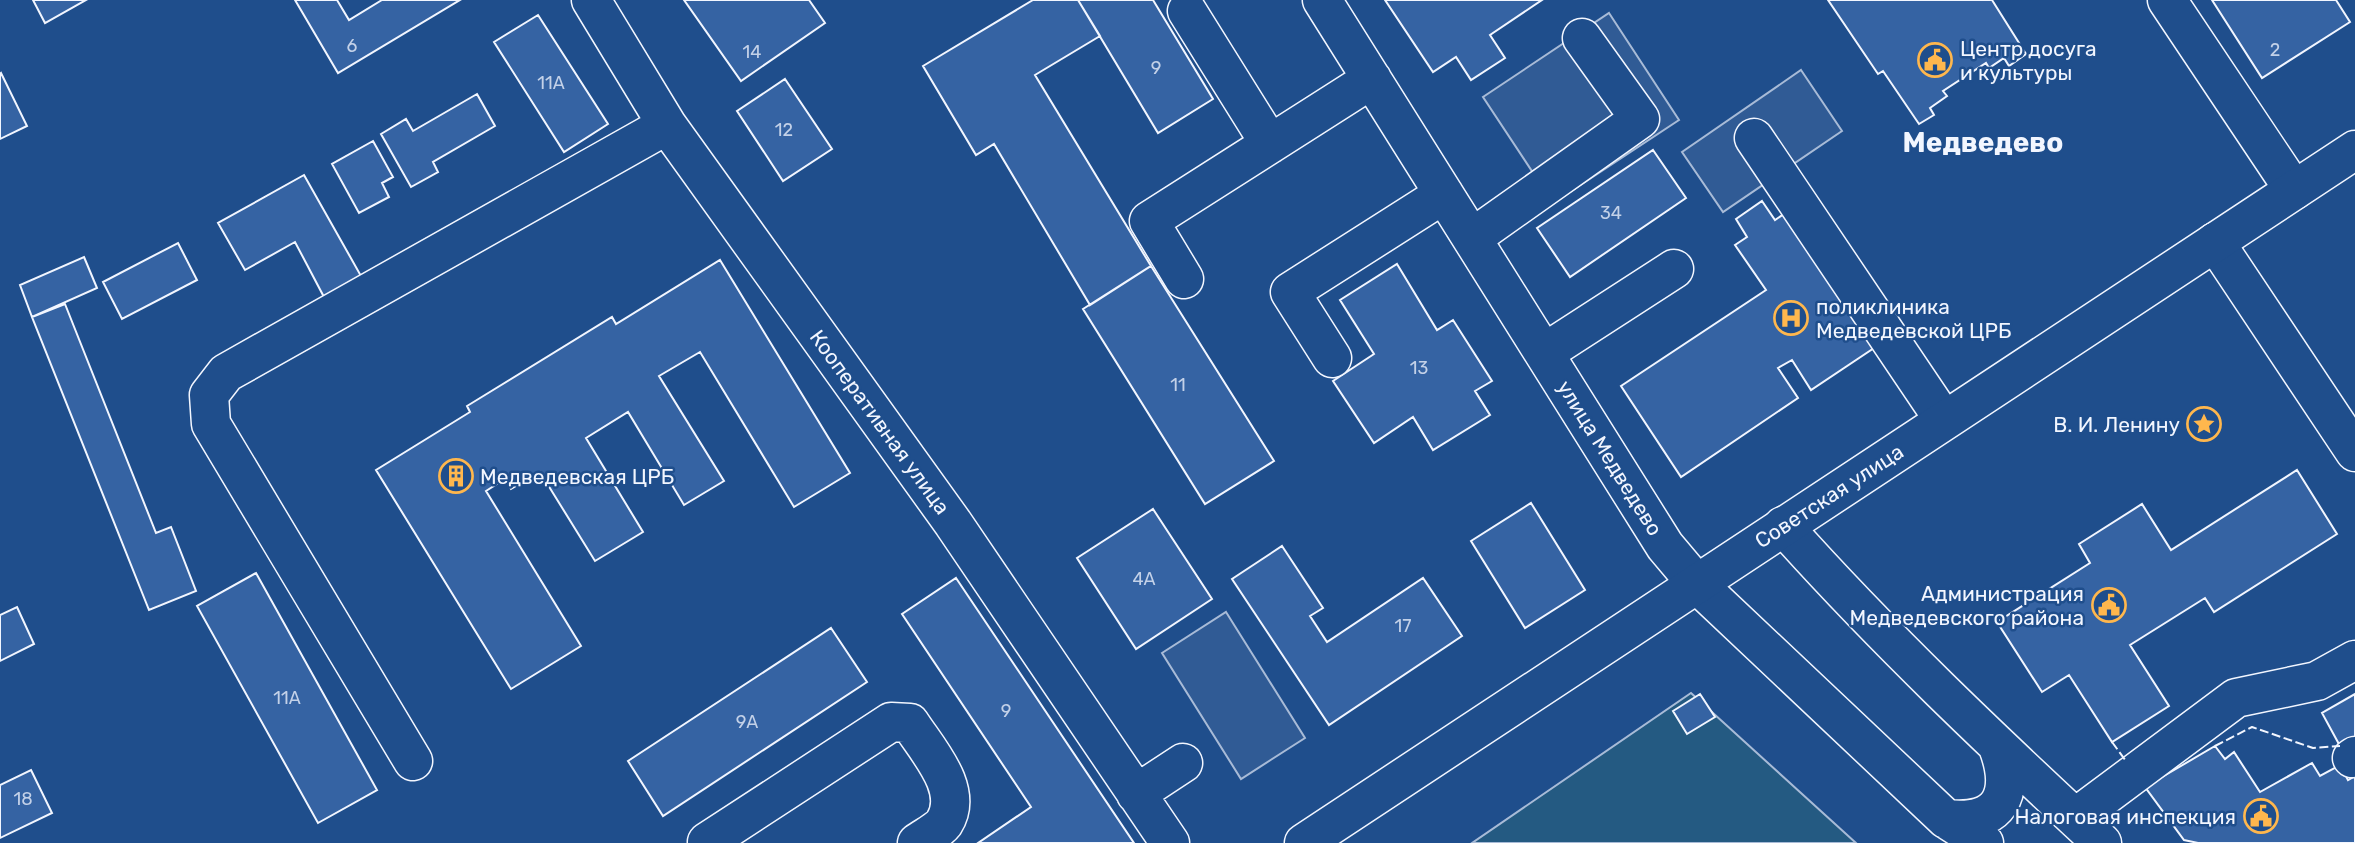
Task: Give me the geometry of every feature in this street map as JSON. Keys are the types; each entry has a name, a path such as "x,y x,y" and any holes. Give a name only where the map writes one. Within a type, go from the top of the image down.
{"street":[{"name":"Кооперативная улица","path":"591,0 667,125 953,523 1170,843"},
{"name":"улица Медведево","path":"1322,0 1665,546 1697,584 1946,819 1984,843"},
{"path":"2167,0 2294,190"},
{"path":"1188,11 1270,144"},
{"path":"1472,239 1640,119 1582,38"},
{"path":"1185,279 1149,221 1372,79"},
{"path":"413,761 211,424 209,395 226,373 667,125"},
{"path":"1754,138 1944,421"},
{"name":"Советская улица","path":"1304,843 2355,150"},
{"path":"1332,358 1290,292 1444,194"},
{"path":"2215,243 2355,452"},
{"path":"1544,353 1674,269"},
{"path":"1783,526 1825,573 1998,747 2089,830 2236,698 2317,681 2355,660"},
{"path":"707,842 891,722 910,723 947,780 952,807 942,826 917,843"},
{"path":"1946,819 1966,821 1982,817 1994,810 2007,783 2006,766 1998,747"},
{"path":"1136,794 1183,763"}],"shaded area":[{"path":"1609,13 1679,120 1553,203 1483,97"},
{"path":"1801,70 1842,131 1723,212 1682,152"},
{"path":"1226,612 1305,738 1241,779 1162,653"},
{"path":"1691,693 1856,843 1472,843"}],"building":[{"path":"33,0 86,0 45,23"},
{"path":"295,0 337,0 349,20 382,0 460,0 338,73"},
{"path":"684,0 809,0 825,23 741,81"},
{"path":"1033,0 1078,0 1100,36 1035,75 1151,266 1090,305 994,144 976,155 923,66"},
{"path":"1078,0 1153,0 1213,99 1158,133"},
{"path":"1385,0 1542,0 1490,35 1505,58 1471,80 1456,57 1433,72"},
{"name":"Центр досуга и культуры","path":"1828,0 1992,0 2026,54 2009,66 2004,58 1989,68 1986,63 1943,91 1947,96 1930,108 1934,115 1919,124 1883,71 1878,74"},
{"path":"2212,0 2336,0 2350,22 2262,78"},
{"path":"538,15 608,124 564,152 494,42"},
{"path":"0,74 27,126 0,139"},
{"path":"785,79 832,149 783,181 737,111"},
{"path":"477,94 495,126 433,162 438,172 411,187 381,134 406,119 413,131"},
{"path":"373,141 393,177 382,183 389,197 359,213 332,164"},
{"path":"1653,150 1686,198 1570,277 1537,228"},
{"path":"304,175 361,276 324,297 295,242 245,270 218,223"},
{"name":"поликлиника Медведевской ЦРБ","path":"1762,201 1775,220 1787,212 1877,346 1811,390 1792,360 1778,368 1798,398 1681,477 1621,386 1766,290 1735,245 1747,237 1736,219"},
{"path":"178,243 197,280 122,319 103,282"},
{"path":"84,257 97,288 32,317 20,285"},
{"name":"Медведевская ЦРБ","path":"720,260 850,473 794,507 700,352 659,376 724,481 684,505 628,412 586,438 643,532 595,561 540,472 511,489 505,479 486,491 581,646 511,689 376,470 470,412 467,406 612,317 616,324"},
{"path":"1397,264 1437,330 1453,320 1492,381 1475,391 1490,415 1433,450 1413,417 1374,443 1333,381 1374,354 1340,300"},
{"path":"1151,266 1274,461 1205,504 1083,309"},
{"path":"65,304 156,533 171,527 196,591 149,610 32,317"},
{"name":"Администрация Медведевского района","path":"2297,470 2337,534 2214,612 2205,598 2130,645 2169,706 2112,742 2069,675 2042,692 1997,622 2090,563 2079,544 2142,504 2171,550"},
{"path":"1531,503 1585,590 1525,628 1471,541"},
{"path":"1153,509 1212,599 1136,649 1077,558"},
{"path":"1282,546 1323,608 1310,616 1327,642 1423,578 1462,636 1329,725 1232,579"},
{"path":"256,573 377,790 318,823 197,606"},
{"path":"956,578 1134,843 978,843 1031,807 902,614"},
{"path":"17,607 34,644 0,661 0,615"},
{"path":"831,628 867,682 663,816 628,761"},
{"path":"1700,694 1715,717 1687,734 1673,711"},
{"path":"2355,694 2355,737 2340,746 2322,713"},
{"name":"Налоговая инспекция","path":"2215,746 2225,759 2234,752 2260,792 2312,763 2320,776 2340,765 2348,780 2355,776 2355,843 2198,843 2184,840 2145,787"},
{"path":"31,770 52,813 0,838 0,785"}],"fence":[{"path":"2215,746 2252,727 2313,748 2340,746"},
{"path":"2112,742 2126,761"}],"place":[{"name":"Центр досуга и культуры","path":"1935,60"},
{"name":"поликлиника Медведевской ЦРБ","path":"1791,318"},
{"name":"В. И. Ленину","path":"2204,424"},
{"name":"Медведевская ЦРБ","path":"456,476"},
{"name":"Администрация Медведевского района","path":"2109,605"},
{"name":"Налоговая инспекция","path":"2261,816"}],"district":[{"name":"Медведево","path":"1983,142"}]}
